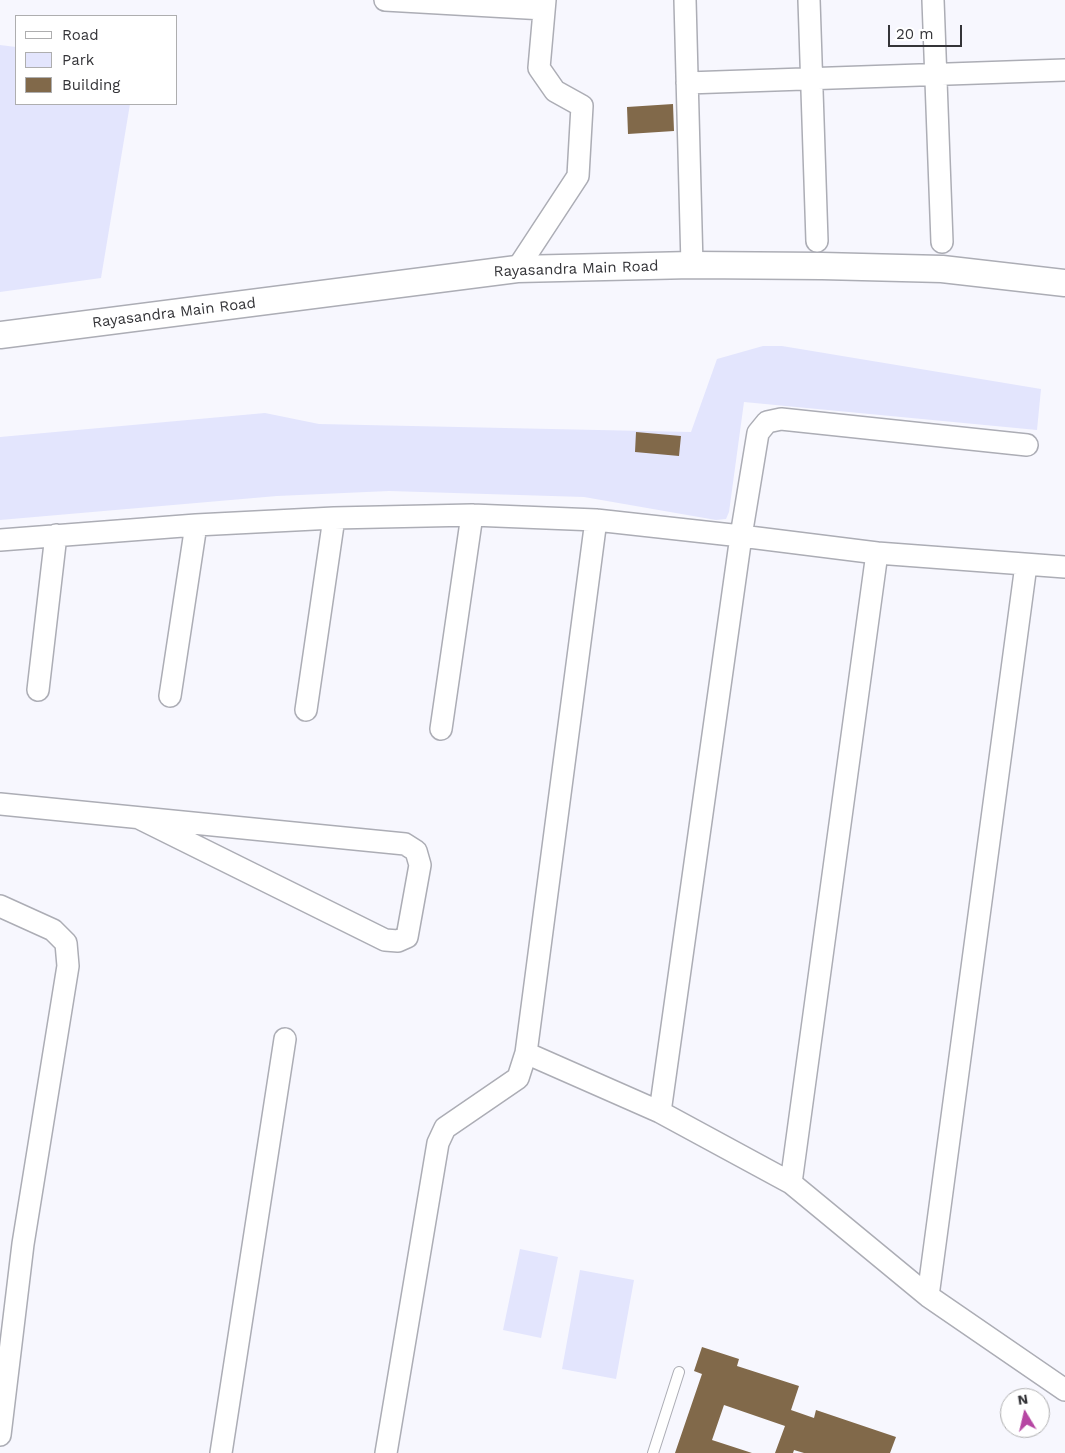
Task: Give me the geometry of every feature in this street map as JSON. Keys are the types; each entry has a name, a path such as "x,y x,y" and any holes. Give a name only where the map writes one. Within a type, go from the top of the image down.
{"street":[{"path":"386,0 544,4 539,68 555,91 582,106 578,176 518,269"},
{"path":"685,0 692,265"},
{"path":"809,0 817,242"},
{"path":"933,0 942,242"},
{"path":"687,83 1065,70"},
{"name":"Rayasandra Main Road","path":"0,335 518,269 692,265 942,269 1065,283"},
{"path":"660,1112 741,536 758,433 767,422 781,419 1026,445"},
{"path":"441,728 472,515"},
{"path":"0,540 196,525 334,518 472,515 596,520 877,553 1026,566 1065,567"},
{"path":"306,710 334,518"},
{"path":"386,1453 438,1142 445,1128 518,1078 526,1053 596,520"},
{"path":"170,696 196,525"},
{"path":"38,690 56,535"},
{"path":"791,1183 877,553"},
{"path":"928,1296 1026,566"},
{"path":"0,804 405,844 416,851 420,865 407,937 398,941 385,940 139,818"},
{"path":"0,906 53,930 66,943 68,966 24,1244 0,1435"},
{"path":"221,1453 285,1039"},
{"path":"526,1053 660,1112 791,1183 928,1296 1065,1390"}],"lane":[{"path":"653,1453 679,1372"}],"green space":[{"path":"0,45 15,47 15,105 130,105 101,278 0,292"},
{"path":"763,346 782,346 1041,389 1037,430 744,402 729,512 726,519 716,520 584,497 389,491 277,496 0,520 0,437 265,413 319,424 691,432 717,359"},
{"path":"520,1249 558,1257 541,1338 503,1330"},
{"path":"580,1270 634,1280 616,1379 562,1369"}],"building":[{"path":"673,104 674,131 628,134 627,107"},
{"path":"636,432 681,436 679,456 635,452"},
{"path":"702,1347 739,1359 737,1366 799,1386 791,1410 814,1418 816,1410 896,1437 890,1453 804,1453 794,1450 793,1453 775,1453 785,1426 724,1405 712,1440 752,1453 675,1453 702,1374 694,1371"}]}
